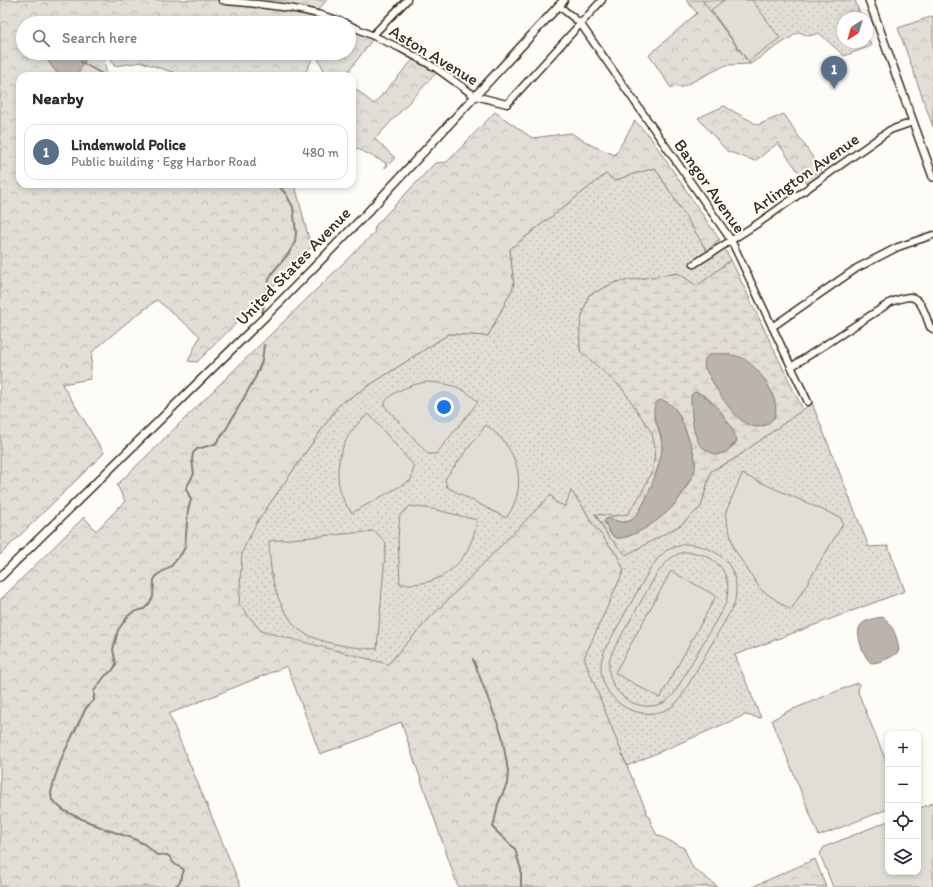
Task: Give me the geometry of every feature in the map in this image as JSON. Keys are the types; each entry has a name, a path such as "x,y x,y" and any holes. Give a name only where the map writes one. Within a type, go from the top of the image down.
{"street":[{"path":"222,0 226,2 296,8 326,16"},
{"path":"373,35 407,0"},
{"path":"580,23 602,0"},
{"path":"870,0 933,178"},
{"name":"Bangor Avenue","path":"561,2 580,23 731,240 808,402"},
{"name":"United States Avenue","path":"0,577 287,295 367,212 561,2"},
{"name":"Aston Avenue","path":"356,28 373,35 436,68 475,96 507,104 580,23"},
{"name":"Arlington Avenue","path":"694,264 760,222 890,130 913,122"},
{"path":"772,327 857,268 898,247 933,235"},
{"path":"791,367 891,302 908,297 914,298 919,302 930,327 933,329"}],"green space":[{"path":"0,0 327,0 315,13 323,16 16,16 16,60 104,60 106,72 16,72 16,188 295,188 311,247 280,280 197,362 188,361 200,336 157,300 125,324 92,352 90,379 62,384 104,453 0,555"},
{"path":"686,0 702,0 750,64 726,65 682,87 671,88 649,55 697,13"},
{"path":"702,0 855,0 859,12 837,12 837,48 866,48 844,56 819,33 809,36 799,32 750,64"},
{"path":"724,0 752,0 780,38 748,61 711,10"},
{"path":"933,16 933,127 898,28"},
{"path":"356,29 375,36 348,72 325,72 319,60 356,60"},
{"path":"416,56 438,71 375,139 395,158 385,168 386,163 356,148 356,89 374,104"},
{"path":"112,60 312,60 306,72 172,72 142,62 114,66"},
{"path":"724,106 758,125 784,114 825,176 809,187 778,143 755,161 727,151 698,118"},
{"path":"495,112 532,138 571,133 593,146 615,155 635,121 650,137 719,239 707,251 655,168 615,181 606,174 510,249 514,286 488,336 449,334 339,405 257,522 388,664 424,624 551,494 556,503 571,491 584,508 592,523 617,555 624,570 585,659 627,766 656,834 684,848 693,868 718,887 458,887 401,722 359,740 320,754 287,666 169,714 241,887 0,887 0,600 84,517 96,531 125,501 117,485 374,233 375,226 435,163 447,162"},
{"path":"655,168 707,251 719,239 731,260 697,286 678,273 616,282 589,295 581,323 580,351 622,388 652,433 655,449 653,469 641,494 628,514 614,516 595,514 608,536 626,555 681,525 701,507 711,471 733,460 812,403 869,547 888,546 905,591 735,655 761,718 745,715 627,766 584,658 624,570 617,555 592,523 584,508 571,491 565,506 556,503 551,495 424,624 388,664 261,631 239,604 242,552 257,522 339,405 449,334 488,336 514,286 510,249 606,174 615,181"},
{"path":"731,260 803,410 733,460 711,471 701,507 681,525 626,556 608,536 595,513 614,516 653,469 655,448 580,351 579,326 582,314 589,295 616,282 678,273 697,286","holes":["718,354 736,356 769,387 775,416 766,425 755,426 745,422 725,401 705,368","695,392 701,394 714,405 726,419 737,441 728,450 716,455 700,444 697,437","679,414 688,436 695,461 693,475 678,501 663,515 645,528 626,537 618,538 610,533 606,519 612,519 624,523 632,520 636,516 651,488 661,457 661,437 654,415"]},
{"path":"425,382 447,384 460,388 478,402 436,454 428,454 384,405 386,400 395,393 407,387"},
{"path":"369,414 414,466 411,480 352,513 344,501 340,488 338,474 339,460 349,435 358,423"},
{"path":"486,425 506,444 517,466 519,479 518,491 514,504 507,517 504,517 447,487 445,479"},
{"path":"742,474 841,518 843,524 791,610 761,590 734,549 725,514"},
{"path":"410,506 433,509 477,520 468,549 457,564 449,571 441,577 431,581 416,584 400,584 398,537 400,515"},
{"path":"375,531 386,543 377,649 357,648 325,642 298,629 282,606 275,588 271,570 269,541"},
{"path":"684,544 697,545 718,554 726,561 732,570 736,592 734,605 680,699 668,709 656,713 632,711 613,698 606,688 602,677 601,662 605,649 649,571 658,558 667,550","holes":["684,552 695,553 713,560 720,566 727,582 728,592 726,603 674,694 665,702 655,706 635,704 626,699 619,692 609,675 609,664 612,652 662,567 671,558 679,554"]},
{"path":"671,571 716,596 660,698 615,673"},
{"path":"857,683 859,684 858,692 885,759 885,810 819,836 772,720 786,712"},
{"path":"933,803 933,887 833,887 820,854 824,847 885,822 885,875 921,875 921,808"},
{"path":"815,859 826,887 752,887"}],"shaded area":[{"path":"47,60 85,60 79,72 56,72"},
{"path":"712,354 728,354 742,358 755,368 761,375 771,391 776,407 775,414 770,422 762,426 753,427 736,416 721,396 705,368 705,359"},
{"path":"695,392 701,394 714,405 726,419 735,434 737,441 726,452 716,455 703,448 697,441 692,421 691,407 691,395"},
{"path":"662,400 671,404 676,410 690,442 695,458 692,477 677,501 655,522 630,536 616,538 610,533 604,521 608,518 625,522 636,516 651,487 659,464 662,439 654,417 654,408 658,401"},
{"path":"883,617 890,624 894,632 899,651 886,659 872,663 863,652 859,640 859,629 864,622"}],"waterway":[{"path":"81,62 99,72"},
{"path":"262,314 269,280 272,273 289,253 295,242 296,232 293,207 286,194 281,188"},
{"path":"174,887 180,882 184,870 173,863 169,856 157,855 144,844 132,838 105,829 63,810 52,800 51,793 63,755 86,708 94,700 94,691 105,676 113,670 116,664 113,650 118,630 128,616 133,612 144,609 149,604 153,597 154,580 157,575 171,566 185,547 188,510 191,500 186,488 194,474 192,460 193,453 197,449 215,444 224,433 255,378 262,361 264,345"},
{"path":"473,659 502,735 508,771 507,784 498,804 493,828 515,849 521,870 521,887"}],"place":[{"name":"Lindenwold Police","path":"834,89"}]}
